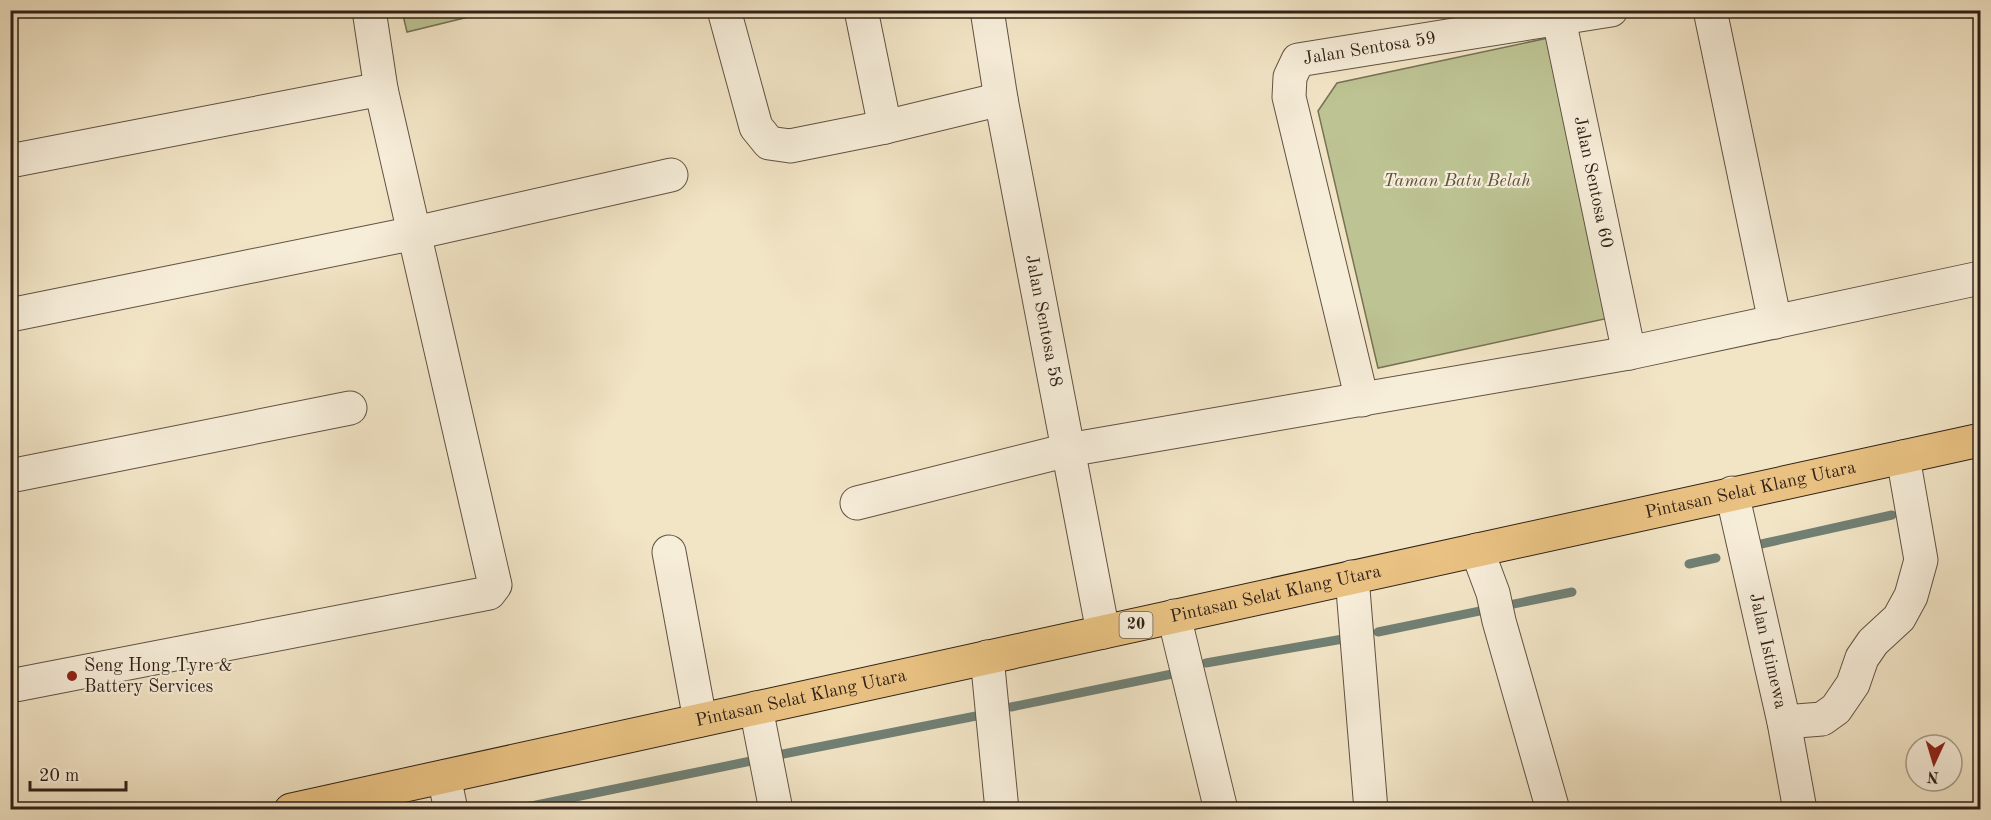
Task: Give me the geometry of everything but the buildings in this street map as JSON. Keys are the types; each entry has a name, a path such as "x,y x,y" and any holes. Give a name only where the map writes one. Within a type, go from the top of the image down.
{"highway":[{"name":"Pintasan Selat Klang Utara","path":"291,810 366,801 444,777 1980,440"}],"street":[{"path":"10,686 489,593 495,585 381,89 369,10"},
{"path":"724,10 756,127 769,143 790,146 885,127 1001,99"},
{"path":"861,10 885,127"},
{"name":"Jalan Sentosa 58","path":"987,10 1001,99 1103,632"},
{"name":"Jalan Sentosa 59","path":"1362,400 1289,97 1290,77 1298,60 1558,15 1611,10"},
{"path":"1710,10 1775,322"},
{"name":"Jalan Sentosa 60","path":"1558,15 1629,353"},
{"path":"10,161 381,89"},
{"path":"10,315 415,233 671,176"},
{"path":"857,503 1068,450 1629,353 1980,278"},
{"path":"10,476 350,408"},
{"path":"1784,722 1822,719 1836,709 1852,684 1862,658 1873,642 1899,618 1911,596 1921,560 1903,457"},
{"name":"Jalan Istimewa","path":"1732,493 1784,722 1800,810"},
{"path":"1477,550 1496,607 1553,810"},
{"path":"669,552 700,720"},
{"path":"1352,577 1371,810"},
{"path":"1174,616 1221,810"},
{"path":"987,657 1002,810"},
{"path":"756,708 776,810"},
{"path":"444,777 451,810"}],"green space":[{"path":"402,10 493,11 407,32"},
{"name":"Taman Batu Belah","path":"1548,38 1609,318 1378,368 1318,111 1337,83"}],"waterway":[{"path":"1752,546 1892,515"},
{"path":"1689,564 1716,558"},
{"path":"1378,632 1572,592"},
{"path":"1206,663 1343,639"},
{"path":"1011,707 1172,674"},
{"path":"783,754 976,716"},
{"path":"512,810 751,761"}],"place":[{"name":"Seng Hong Tyre & Battery Services","path":"72,676"}]}
